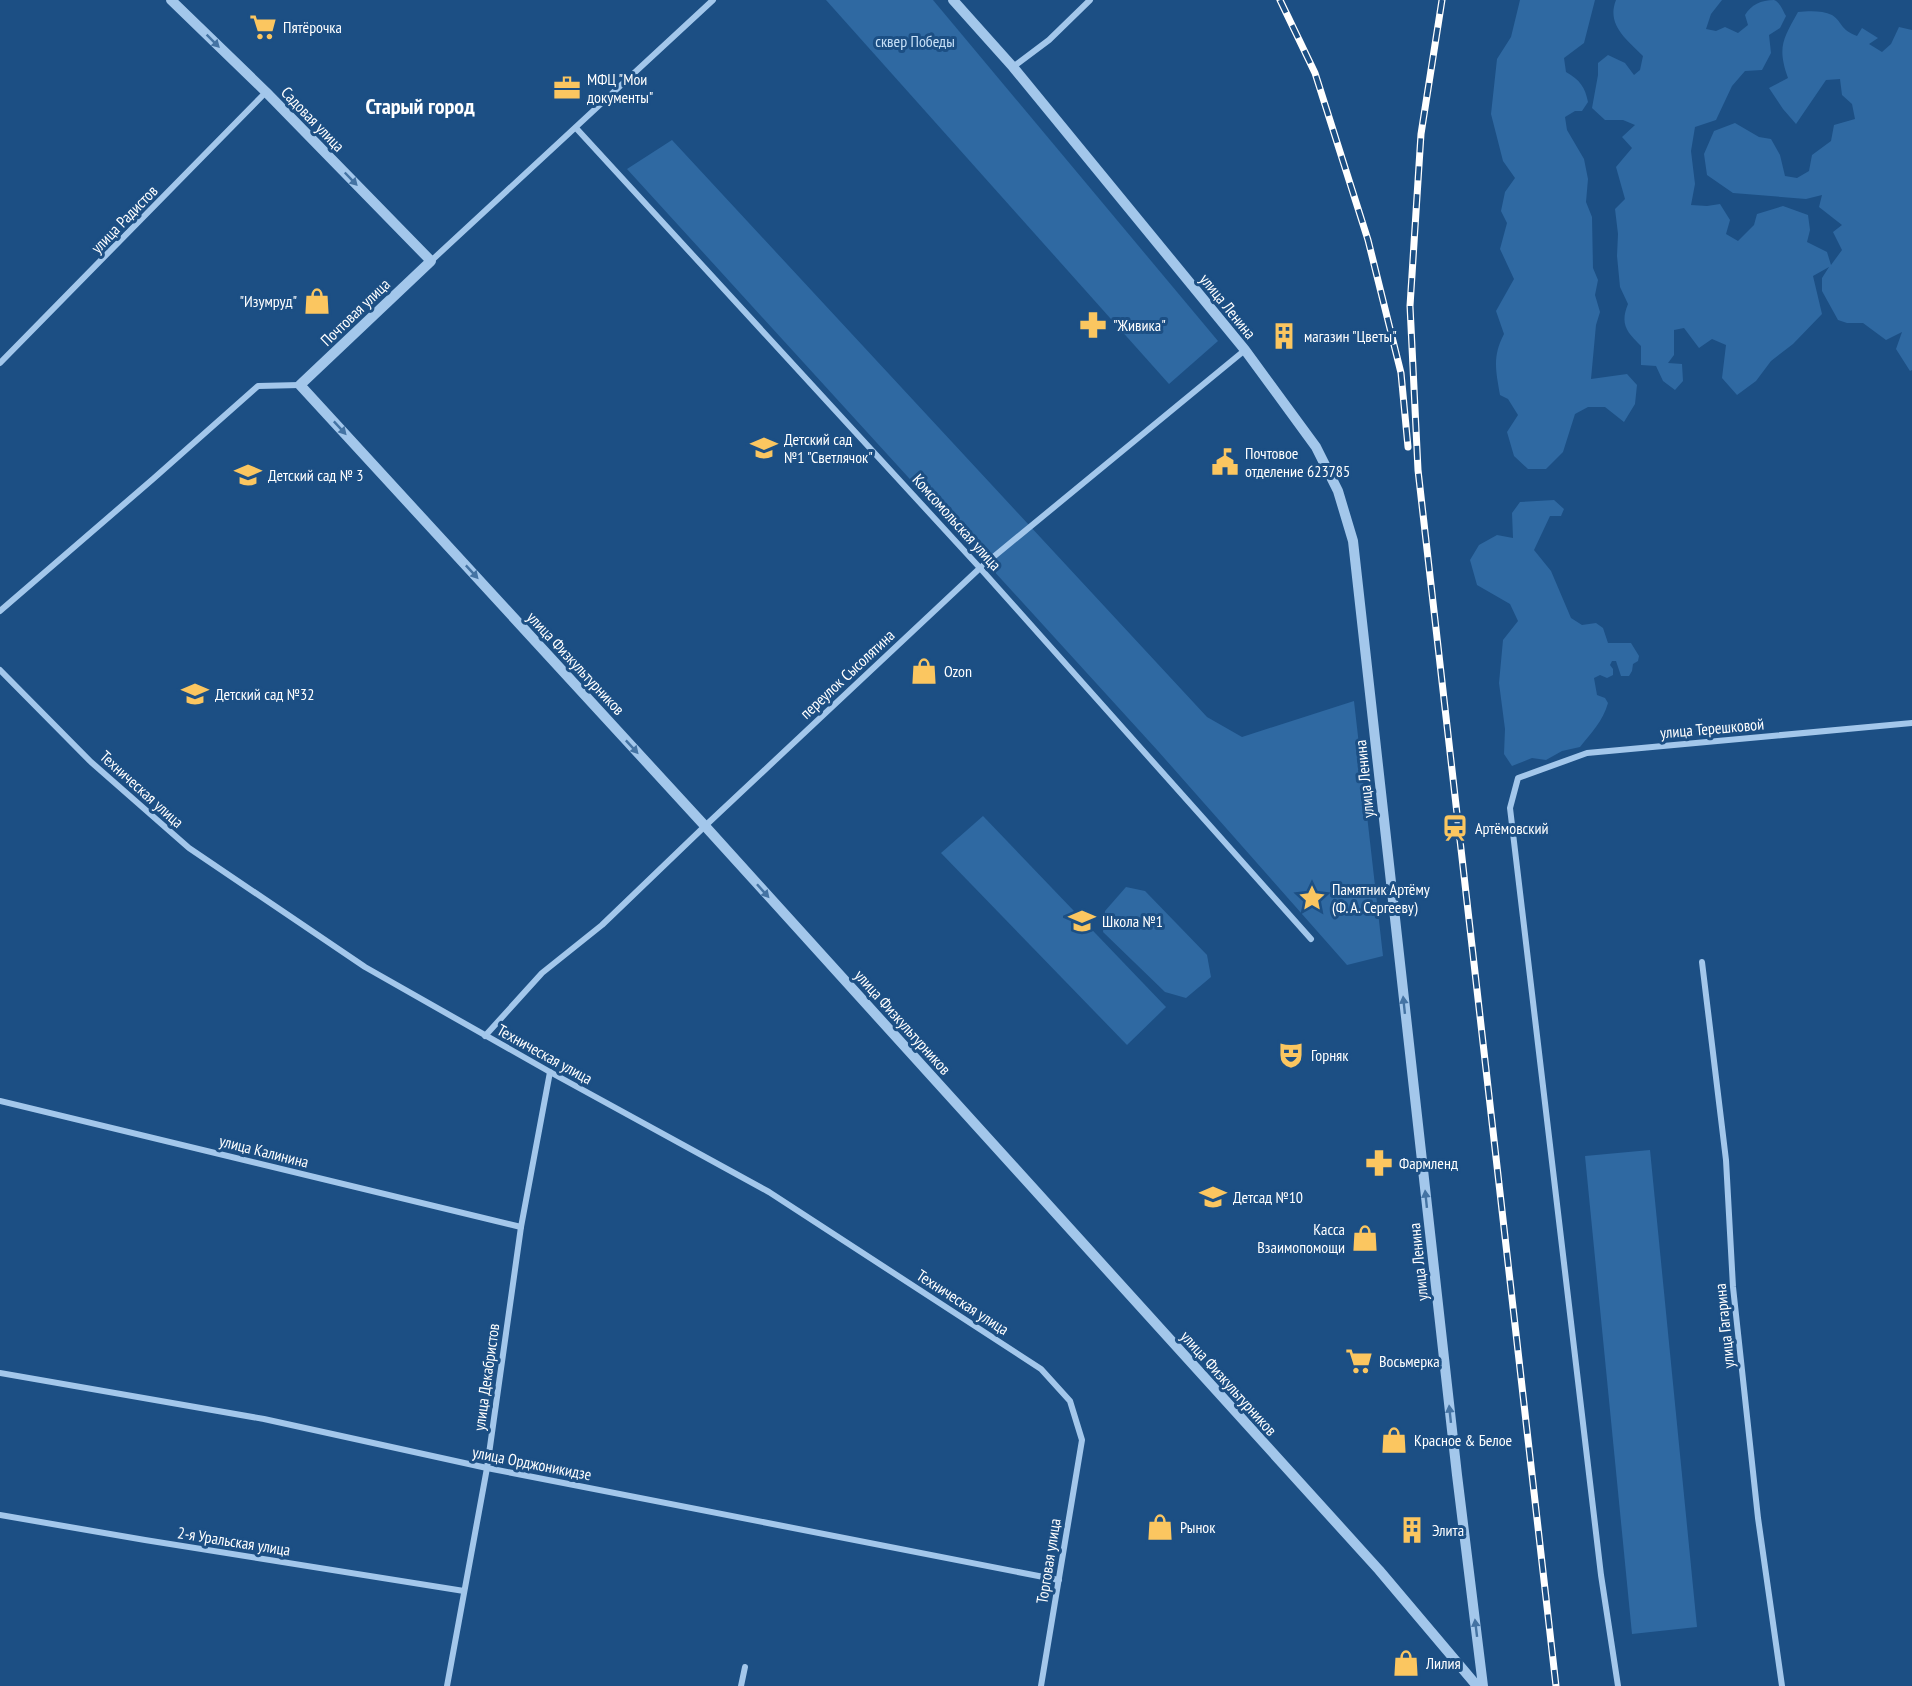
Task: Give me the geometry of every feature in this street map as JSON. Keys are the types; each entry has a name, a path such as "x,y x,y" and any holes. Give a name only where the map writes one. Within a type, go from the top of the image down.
{"street":[{"name":"Садовая улица","path":"171,0 266,92 432,261"},
{"name":"Почтовая улица","path":"300,385 713,0"},
{"name":"улица Ленина","path":"953,0 1013,67 1245,350 1316,447 1338,491 1353,541 1454,1452 1483,1686"},
{"path":"1013,67 1049,40 1090,0"},
{"name":"улица Радистов","path":"0,363 266,92"},
{"name":"Комсомольская улица","path":"576,128 980,568 1311,939"},
{"name":"переулок Сысолятина","path":"485,1036 542,973 602,925 980,568 1245,350"},
{"path":"0,611 153,480 258,386 300,385"},
{"name":"улица Физкультурников","path":"300,385 705,826 1378,1570 1477,1686"},
{"name":"Техническая улица","path":"0,670 91,762 189,848 365,967 485,1036 769,1192 1041,1369 1070,1401 1082,1440"},
{"name":"улица Терешковой","path":"1618,1686 1600,1575 1511,820 1510,808 1518,778 1587,753 1912,723"},
{"name":"улица Гагарина","path":"1702,962 1726,1160 1733,1287 1758,1518 1782,1686"},
{"name":"улица Декабристов","path":"447,1686 487,1468 521,1227 550,1072"},
{"name":"улица Калинина","path":"0,1101 521,1227"},
{"name":"улица Орджоникидзе","path":"0,1373 264,1419 487,1468 1059,1580"},
{"name":"Торговая улица","path":"1041,1686 1082,1440"},
{"name":"2-я Уральская улица","path":"0,1515 464,1591"},
{"path":"741,1686 745,1666"}],"green space":[{"name":"сквер Победы","path":"826,0 933,0 1218,341 1169,384"},
{"path":"1520,0 1595,0 1584,43 1564,58 1566,72 1581,84 1588,102 1582,111 1575,111 1565,117 1567,130 1584,159 1588,179 1586,202 1592,217 1593,268 1598,280 1595,295 1600,312 1596,325 1591,379 1627,374 1637,385 1635,404 1624,422 1605,407 1588,407 1575,414 1563,452 1546,469 1528,469 1514,456 1507,432 1518,415 1508,399 1500,395 1496,371 1496,357 1504,334 1496,311 1514,279 1500,249 1507,223 1501,211 1505,192 1515,178 1503,161 1491,114 1497,59 1511,37"},
{"path":"1616,0 1722,0 1711,14 1706,29 1716,31 1725,27 1738,33 1748,25 1745,15 1753,6 1774,0 1780,5 1786,16 1780,28 1769,35 1771,53 1762,70 1745,71 1732,86 1716,120 1695,127 1691,151 1695,184 1691,205 1720,204 1730,220 1726,234 1738,241 1754,225 1757,214 1783,206 1808,215 1810,230 1807,242 1827,252 1831,265 1842,250 1833,232 1842,225 1819,207 1822,195 1806,199 1733,193 1707,175 1704,154 1714,131 1735,123 1759,137 1771,139 1780,155 1785,176 1797,178 1809,171 1812,155 1831,141 1834,125 1855,119 1852,104 1842,95 1840,79 1826,80 1796,124 1769,88 1788,78 1783,58 1783,44 1798,12 1828,13 1835,17 1847,31 1857,36 1862,28 1878,38 1869,44 1882,52 1891,44 1899,27 1912,30 1912,370 1910,371 1896,349 1902,332 1886,340 1863,323 1847,323 1838,320 1822,291 1822,278 1829,267 1813,276 1822,314 1793,344 1771,361 1756,381 1737,395 1722,378 1726,345 1712,339 1699,348 1684,328 1674,330 1674,355 1668,363 1682,364 1683,381 1675,390 1663,381 1656,366 1641,365 1641,346 1628,331 1625,322 1628,304 1620,287 1615,209 1625,199 1616,167 1632,148 1622,137 1635,125 1623,120 1605,120 1592,108 1598,63 1608,55 1625,63 1634,75 1640,70 1643,56 1625,38 1616,24 1614,9"},
{"path":"672,140 1207,717 1242,737 1354,701 1383,956 1347,965 1158,751 627,169"},
{"path":"1554,500 1564,509 1561,516 1550,516 1534,550 1551,571 1571,618 1582,625 1596,623 1603,628 1608,643 1631,643 1639,656 1629,676 1621,676 1616,661 1612,661 1610,665 1613,675 1607,678 1600,675 1594,678 1597,695 1605,698 1608,703 1600,721 1580,747 1562,751 1546,760 1532,758 1512,766 1504,754 1505,729 1499,683 1503,640 1518,621 1510,604 1477,585 1470,560 1479,545 1497,535 1513,538 1512,513 1520,502"},
{"path":"983,816 1166,1007 1127,1045 941,853"},
{"path":"1126,887 1145,891 1207,955 1211,977 1186,998 1165,992 1103,932 1105,911"},
{"path":"1650,1150 1697,1627 1632,1634 1585,1156"}],"railway":[{"path":"1280,0 1315,73 1368,240 1401,373 1408,447"},
{"path":"1442,0 1421,134 1410,306 1418,470 1556,1686"}],"place":[{"name":"Пятёрочка","path":"263,27"},
{"name":"МФЦ \"Мои документы\"","path":"567,88"},
{"name":"\"Изумруд\"","path":"317,301"},
{"name":"\"Живика\"","path":"1093,325"},
{"name":"магазин \"Цветы\"","path":"1284,336"},
{"name":"Детский сад №1 \"Светлячок\"","path":"764,448"},
{"name":"Почтовое отделение 623785","path":"1225,462"},
{"name":"Детский сад № 3","path":"248,475"},
{"name":"Ozon","path":"924,671"},
{"name":"Детский сад №32","path":"195,694"},
{"name":"Артёмовский","path":"1455,828"},
{"name":"Памятник Артёму (Ф. А. Сергееву)","path":"1312,898"},
{"name":"Школа №1","path":"1082,921"},
{"name":"Горняк","path":"1291,1055"},
{"name":"Фармленд","path":"1379,1163"},
{"name":"Детсад №10","path":"1213,1197"},
{"name":"Касса Взаимопомощи","path":"1365,1238"},
{"name":"Восьмерка","path":"1359,1361"},
{"name":"Красное & Белое","path":"1394,1440"},
{"name":"Рынок","path":"1160,1527"},
{"name":"Элита","path":"1412,1530"},
{"name":"Лилия","path":"1406,1663"}],"district":[{"name":"Старый город","path":"420,106"}]}
